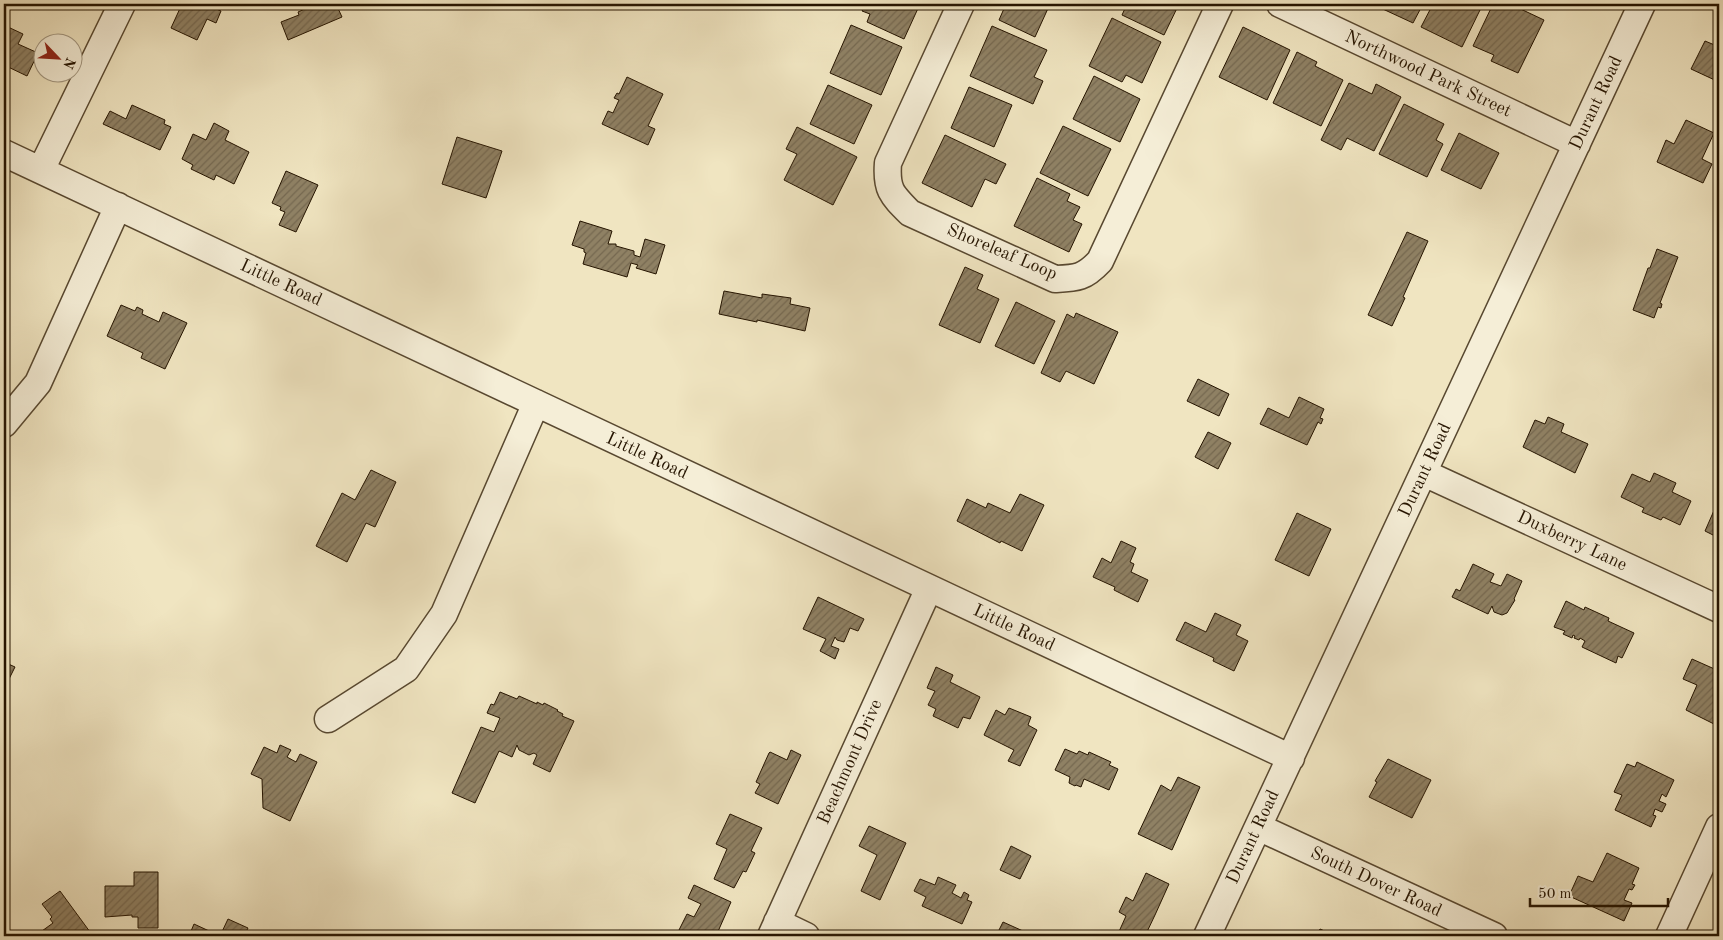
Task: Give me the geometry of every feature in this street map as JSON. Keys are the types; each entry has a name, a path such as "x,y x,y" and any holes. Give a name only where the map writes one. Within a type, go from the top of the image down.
{"street":[{"path":"41,170 122,4"},
{"name":"Shoreleaf Loop","path":"961,4 888,163 887,182 895,198 910,213 1055,279 1078,278 1089,273 1100,261 1220,4"},
{"name":"Northwood Park Street","path":"1280,4 1577,144"},
{"name":"Durant Road","path":"1207,936 1642,4"},
{"name":"Little Road","path":"4,153 1291,758"},
{"path":"4,424 38,383 118,206"},
{"path":"328,719 406,669 444,614 536,403"},
{"name":"Duxberry Lane","path":"1424,473 1719,608"},
{"name":"Beachmont Drive","path":"774,929 929,588"},
{"name":"South Dover Road","path":"1258,827 1494,936"},
{"path":"1669,936 1719,828"},
{"path":"774,929 806,936"}],"building":[{"path":"182,4 215,4 214,8 221,11 216,23 207,19 197,40 171,28"},
{"path":"316,4 336,4 342,17 288,40 281,22 299,15 298,12"},
{"path":"866,4 920,4 904,39 867,22 870,14 862,11"},
{"path":"1006,4 1050,4 1035,37 999,20"},
{"path":"1127,4 1179,4 1164,35 1122,15"},
{"path":"1372,4 1423,4 1413,23"},
{"path":"1433,4 1467,4 1480,10 1462,47 1421,27"},
{"path":"1493,4 1510,4 1544,20 1518,73 1491,61 1494,55 1473,46"},
{"path":"1112,18 1161,42 1142,83 1126,75 1122,82 1089,66"},
{"path":"851,25 902,47 881,95 830,73"},
{"path":"992,26 1047,50 1034,77 1043,81 1033,104 970,76"},
{"path":"8,27 23,34 18,44 32,50 32,66 27,76 4,65 4,36"},
{"path":"1243,27 1290,50 1267,100 1219,77"},
{"path":"1705,41 1717,46 1719,43 1719,82 1691,69"},
{"path":"1297,52 1317,62 1315,66 1343,80 1321,126 1273,103"},
{"path":"1094,76 1140,99 1120,142 1073,119"},
{"path":"627,77 663,94 648,126 655,129 648,145 602,124 608,111 613,113 619,100 614,98 617,93 619,94"},
{"path":"1349,83 1372,94 1376,84 1401,97 1374,151 1347,138 1341,150 1321,140"},
{"path":"828,85 872,105 854,144 810,124"},
{"path":"969,87 1012,105 994,147 951,128"},
{"path":"1404,104 1444,124 1436,140 1443,144 1427,177 1379,154"},
{"path":"132,105 165,120 164,124 171,127 160,150 103,124 110,111 126,119"},
{"path":"1686,120 1714,133 1702,159 1712,164 1703,183 1657,162 1666,140 1674,144"},
{"path":"214,123 229,131 225,140 249,152 234,184 216,175 214,180 191,169 193,165 182,159 193,134 206,140"},
{"path":"1063,126 1111,149 1088,196 1040,173"},
{"path":"797,127 857,157 833,205 784,180 797,154 786,149"},
{"path":"1459,133 1499,153 1481,189 1441,170"},
{"path":"945,135 1006,164 996,184 985,179 972,207 922,183"},
{"path":"457,137 502,151 486,198 442,184"},
{"path":"286,171 318,185 296,232 279,225 285,212 280,210 281,207 272,203"},
{"path":"1037,178 1070,194 1067,201 1080,207 1073,220 1082,224 1069,252 1014,226"},
{"path":"580,221 612,231 608,244 616,244 616,246 634,251 634,255 640,257 645,239 665,245 656,274 636,268 638,265 631,263 627,277 583,264 586,253 584,249 572,245"},
{"path":"1407,232 1428,241 1392,326 1368,315"},
{"path":"1657,249 1678,257 1660,303 1662,304 1661,308 1658,307 1654,318 1633,310"},
{"path":"965,267 983,275 977,289 999,299 980,343 939,325"},
{"path":"724,291 762,298 762,294 791,298 790,304 810,308 805,331 719,314"},
{"path":"1016,302 1055,321 1034,364 995,346"},
{"path":"121,305 135,311 137,307 143,310 142,314 159,322 163,312 187,323 165,369 141,358 143,353 107,336"},
{"path":"1076,313 1118,332 1094,384 1066,371 1060,382 1041,373 1067,314 1074,318"},
{"path":"1198,379 1229,394 1219,416 1187,401"},
{"path":"1299,397 1324,409 1320,418 1323,419 1321,424 1318,422 1307,445 1260,424 1268,408 1289,418"},
{"path":"1548,417 1564,424 1561,432 1588,444 1575,473 1523,447 1535,420 1545,424"},
{"path":"1208,432 1231,443 1218,469 1195,457"},
{"path":"371,470 396,482 375,527 366,523 347,562 316,546 342,493 355,500"},
{"path":"1654,473 1676,483 1672,492 1691,501 1680,525 1663,517 1661,520 1642,512 1644,508 1621,497 1632,474 1650,482"},
{"path":"1020,494 1044,505 1022,551 1001,541 1000,543 957,521 967,499 986,508 988,503 1010,513"},
{"path":"1719,499 1719,538 1705,531"},
{"path":"1297,513 1331,529 1309,576 1275,560"},
{"path":"1121,541 1136,548 1130,562 1134,564 1131,572 1148,580 1138,602 1114,590 1115,587 1093,577 1102,558 1111,563"},
{"path":"1473,564 1494,574 1490,582 1501,586 1507,574 1522,581 1515,600 1507,613 1502,615 1494,612 1492,606 1488,614 1452,597 1456,589 1460,591"},
{"path":"818,597 864,619 858,631 850,628 844,642 837,640 835,637 831,646 839,649 835,659 820,651 826,639 803,629"},
{"path":"1566,601 1584,610 1585,607 1609,618 1608,621 1634,633 1622,658 1618,656 1616,663 1582,647 1585,641 1580,638 1579,640 1574,638 1575,636 1573,635 1572,638 1563,634 1565,631 1554,627"},
{"path":"1215,613 1241,625 1236,635 1248,641 1234,671 1213,661 1214,658 1176,640 1185,622 1206,632"},
{"path":"1692,659 1719,671 1719,719 1716,725 1686,710 1697,685 1683,679"},
{"path":"4,662 15,667 5,687 4,687"},
{"path":"936,667 953,675 950,682 980,697 970,719 963,717 958,728 933,716 936,709 928,705 935,691 927,688"},
{"path":"500,692 517,699 519,696 537,704 537,702 543,705 544,703 558,710 563,714 562,716 574,721 550,772 533,764 537,755 534,753 529,755 519,750 517,745 512,757 499,751 475,803 452,793 481,727 494,732 500,718 487,713 491,704 494,705"},
{"path":"1009,708 1031,717 1028,725 1037,730 1020,766 1008,761 1014,750 984,735 996,710 1005,715"},
{"path":"280,745 291,750 287,757 296,762 300,754 317,762 290,821 263,808 262,779 251,774 264,747 277,753"},
{"path":"1065,749 1077,754 1079,751 1088,755 1089,752 1111,762 1109,765 1118,769 1109,790 1084,779 1081,787 1075,786 1069,783 1070,777 1055,770"},
{"path":"791,750 801,755 778,804 755,793 760,784 756,782 769,753 787,760"},
{"path":"1388,759 1431,780 1412,818 1369,797 1377,782 1375,781"},
{"path":"1637,762 1674,780 1666,797 1662,794 1659,801 1666,804 1662,812 1655,809 1653,815 1656,816 1651,827 1615,810 1622,795 1614,792 1627,764 1635,767"},
{"path":"1178,777 1200,787 1172,850 1138,834 1161,785 1171,791"},
{"path":"730,814 762,828 751,851 755,853 746,872 743,871 734,888 714,879 727,849 716,844"},
{"path":"869,826 906,843 880,900 861,891 877,855 859,846"},
{"path":"1011,846 1031,856 1020,879 1000,870"},
{"path":"1607,853 1639,868 1632,884 1635,885 1632,890 1629,889 1624,900 1632,903 1624,921 1569,896 1578,876 1593,882"},
{"path":"134,872 158,872 158,928 138,928 138,917 132,917 132,915 105,917 105,886 134,886"},
{"path":"1146,873 1169,884 1155,915 1145,936 1117,936 1126,916 1119,912 1126,897 1133,901"},
{"path":"938,877 956,885 952,893 961,898 964,892 969,895 967,900 972,902 962,924 922,906 926,897 914,891 920,879 935,885"},
{"path":"694,885 731,902 716,936 687,936 678,932 687,914 694,917 701,904 688,898"},
{"path":"60,891 93,936 35,936 53,923 50,919 52,917 42,904"},
{"path":"228,919 248,928 244,936 220,936"},
{"path":"1003,922 1034,936 996,936"},
{"path":"194,924 220,936 189,936"},
{"path":"1320,929 1336,936 1316,936"}]}
